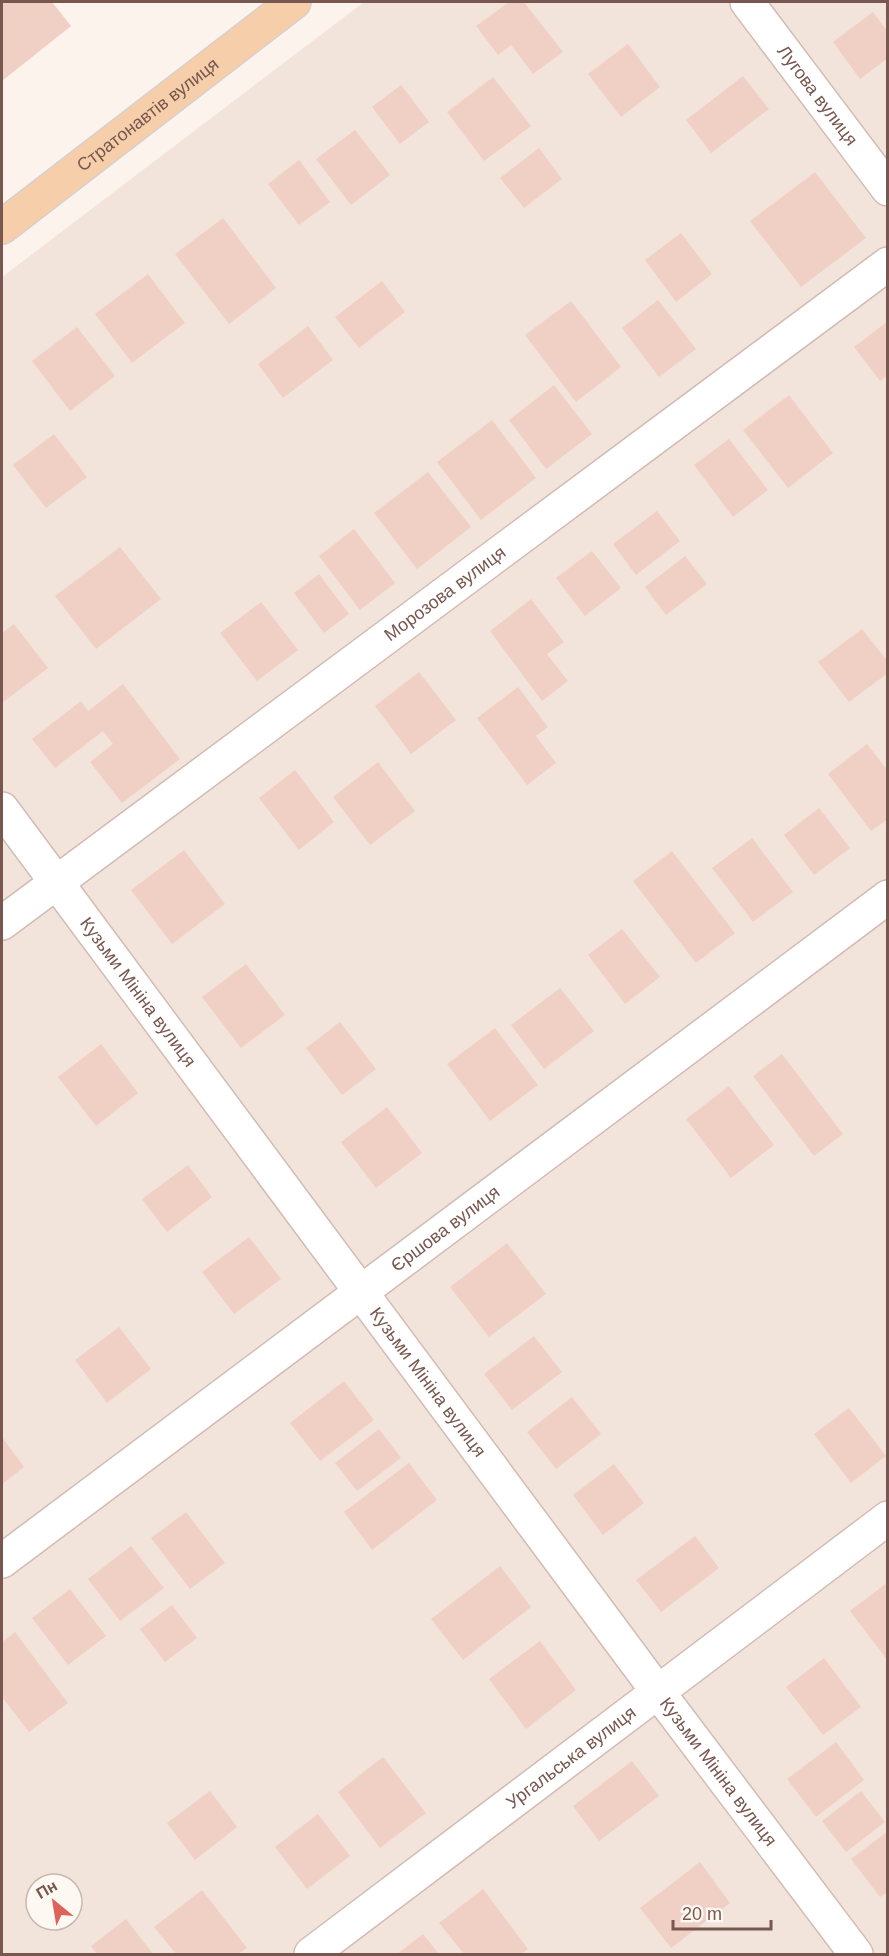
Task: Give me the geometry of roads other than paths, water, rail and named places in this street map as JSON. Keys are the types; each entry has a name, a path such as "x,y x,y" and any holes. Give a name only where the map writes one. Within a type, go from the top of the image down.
{"main road":[{"name":"Стратонавтів вулиця","path":"2,227 294,2"}],"street":[{"name":"Лугова вулиця","path":"747,2 888,189"},
{"name":"Морозова вулиця","path":"2,922 888,264"},
{"name":"Кузьми Мініна вулиця","path":"2,809 658,1692 856,1954"},
{"name":"Єршова вулиця","path":"2,1561 888,897"},
{"name":"Ургальська вулиця","path":"311,1954 888,1518"}]}
